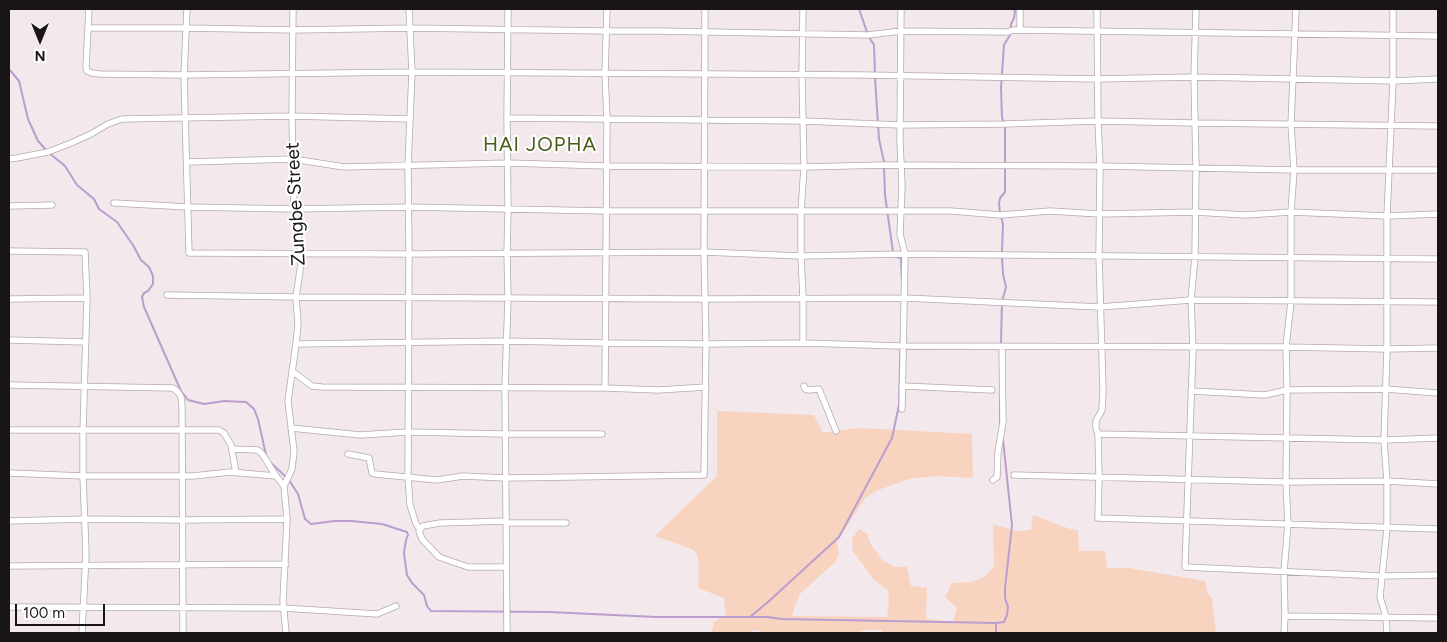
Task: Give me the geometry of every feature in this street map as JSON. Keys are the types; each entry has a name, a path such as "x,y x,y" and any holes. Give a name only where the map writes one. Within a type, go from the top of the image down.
{"street":[{"path":"88,9 87,71 100,74 184,75 412,72 1097,79 1194,77 1393,81 1438,80"},
{"path":"187,9 184,75 189,253 704,252 801,256 905,254 1438,259"},
{"name":"Zungbe Street","path":"285,484 292,469 294,451 288,401 298,324 296,297 301,264 294,209 292,116 294,74 293,9"},
{"path":"410,9 412,72 408,165 409,298 407,387 410,505 422,539 439,557 468,567 506,567"},
{"path":"507,633 505,388 508,298 508,9"},
{"path":"605,388 607,119 605,74 607,9"},
{"path":"348,454 369,458 372,473 375,474 437,480 463,476 506,478 704,475 706,387 704,252 705,9"},
{"path":"803,9 804,167 801,212 803,342"},
{"path":"901,9 900,125 902,186 900,234 905,254 902,409"},
{"path":"1013,31 1020,9"},
{"path":"1097,9 1100,166 1099,256 1103,390 1102,410 1096,421 1099,476 1098,518 1438,529"},
{"path":"1196,9 1194,77 1195,257 1191,300 1193,348 1185,567 1381,576 1438,575"},
{"path":"1284,633 1284,571 1288,524 1286,482 1286,347 1291,301 1291,212 1294,170 1291,124 1296,9"},
{"path":"1386,633 1386,617 1380,597 1387,528 1388,481 1384,440 1387,349 1387,216 1393,81 1393,9"},
{"path":"88,28 293,30 410,28 803,35 868,35 901,31 1096,31 1438,36"},
{"path":"9,159 48,152 122,119 292,116 410,119"},
{"path":"507,118 704,119 900,125 1098,121 1438,126"},
{"path":"187,162 293,159 344,167 508,163 607,166 1100,166 1294,170 1438,170"},
{"path":"114,203 188,207 294,209 951,211 1001,215 1050,211 1100,214 1195,212 1245,215 1291,212 1387,216 1438,214"},
{"path":"9,206 52,206"},
{"path":"9,251 85,252 87,298 83,476 86,538 82,633"},
{"path":"167,295 409,298 904,298 1100,307 1191,300 1438,302"},
{"path":"9,299 87,298"},
{"path":"9,340 86,342"},
{"path":"296,344 507,341 604,344 803,342 902,346 1002,347 1438,348"},
{"path":"993,480 997,477 998,452 1003,422 1002,347"},
{"path":"292,372 307,383 317,387 605,388 658,390 706,387"},
{"path":"9,385 173,388 178,392 181,397 182,430 183,633"},
{"path":"804,386 805,389 809,390 819,389 836,431"},
{"path":"902,386 992,390"},
{"path":"1192,391 1265,395 1287,390 1385,389 1438,393"},
{"path":"291,428 360,435 408,432 602,434"},
{"path":"9,430 222,431 233,449 236,473"},
{"path":"1098,434 1384,440 1438,438"},
{"path":"233,449 258,450 264,455 276,476 285,484 288,519 283,608 286,633"},
{"path":"9,473 83,476 182,476 236,473 276,476"},
{"path":"1014,475 1286,482 1388,481 1438,484"},
{"path":"9,521 288,519"},
{"path":"420,529 423,526 440,523 566,523"},
{"path":"9,566 286,564"},
{"path":"9,607 183,606 283,608 377,614 396,606"},
{"path":"1285,616 1438,618"}],"shaded area":[{"path":"717,411 814,415 823,433 858,428 972,434 973,478 936,476 909,479 878,490 865,498 837,542 839,554 835,562 800,594 792,616 887,617 888,590 874,580 853,551 852,539 859,529 867,534 870,543 882,560 895,567 907,567 911,586 927,588 926,619 953,622 957,608 945,597 952,583 971,582 985,577 994,566 993,524 1016,531 1031,530 1033,515 1070,529 1078,530 1079,551 1105,551 1107,568 1129,568 1205,581 1207,592 1212,599 1216,633 884,633 881,630 868,630 851,633 764,633 757,630 742,633 713,633 714,622 726,615 724,598 698,588 699,562 697,554 692,549 655,536 717,476"}],"waterway":[{"path":"859,9 867,32"},
{"path":"1000,213 1000,198 1005,192 1005,124 1002,118 1001,88 1004,45 1010,35 1015,11 1013,9"},
{"path":"869,37 874,45 875,73"},
{"path":"9,69 19,81 28,119 38,141 65,166 77,185 94,199 99,209 117,222 141,260 149,267 153,276 153,284 142,297 144,307 181,391 188,400 204,404 224,401 246,402 254,409 258,419 266,455"},
{"path":"875,78 879,139 884,162"},
{"path":"884,167 885,195 893,252"},
{"path":"1001,217 1003,224 1002,252"},
{"path":"893,256 901,258 902,283"},
{"path":"1001,343 1002,302 1006,287 1002,257"},
{"path":"750,617 839,537 892,438 899,405 901,331"},
{"path":"1000,400 1000,423"},
{"path":"996,623 1004,622 1007,615 1008,607 1005,598 1005,588 1012,525 1003,440"},
{"path":"271,463 286,477"},
{"path":"289,480 298,494 305,519 311,524 351,521 382,524 407,532 404,553 407,575 424,595 427,606 431,611 549,612 656,617 767,617 782,619 996,623 996,633"}],"district":[{"name":"HAI JOPHA","path":"540,145"}]}
